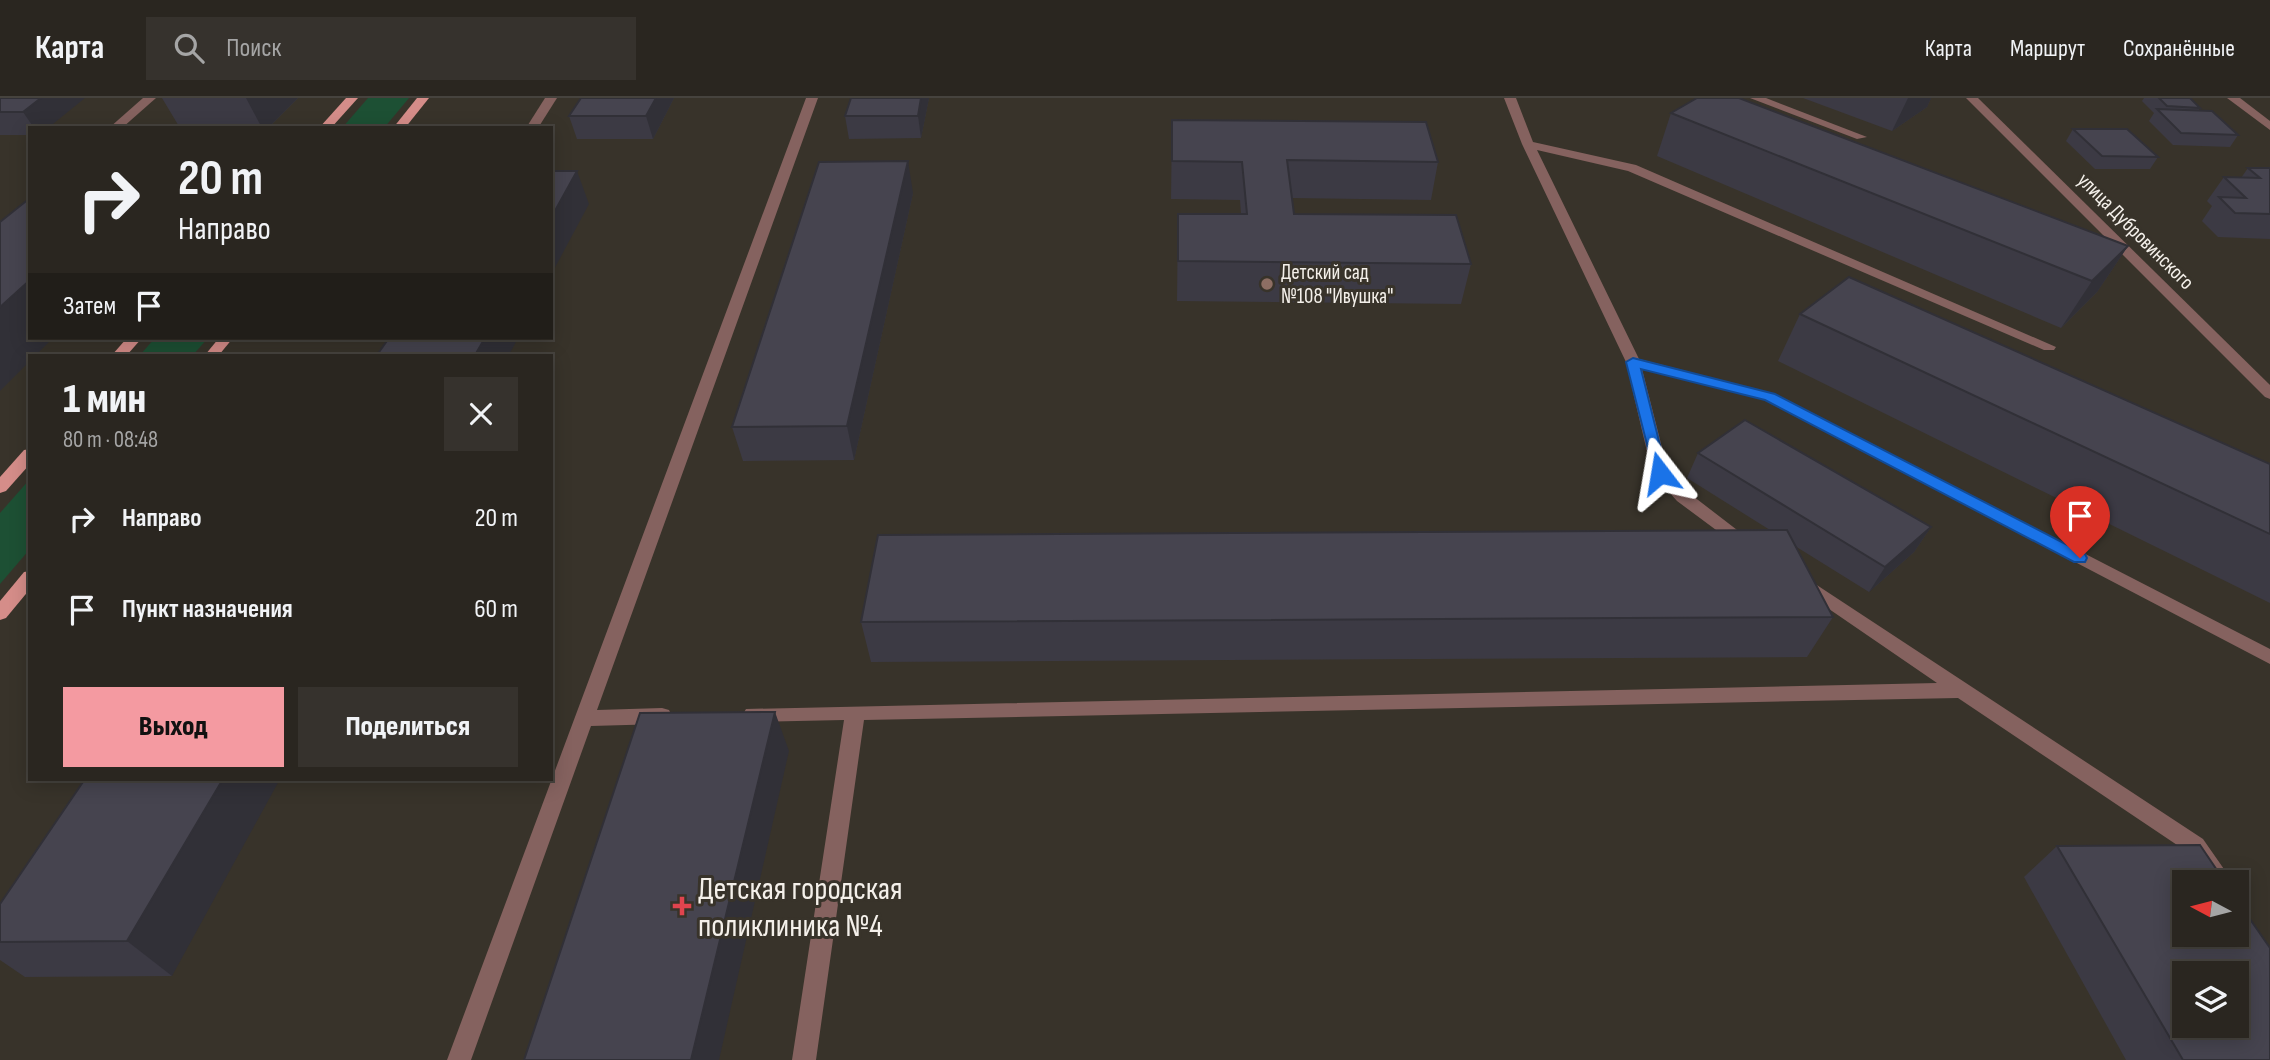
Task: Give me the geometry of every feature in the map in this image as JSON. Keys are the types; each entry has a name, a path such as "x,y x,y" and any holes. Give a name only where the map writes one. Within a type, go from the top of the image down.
{"main road":[{"path":"327,126 352,98"},
{"path":"401,126 423,98"},
{"path":"120,354 133,340"},
{"path":"213,354 224,340"},
{"path":"0,487 28,456"},
{"path":"0,613 28,579"}],"street":[{"path":"117,126 150,98"},
{"path":"533,126 551,98"},
{"path":"459,1060 812,98"},
{"path":"1510,98 1528,145 1633,362 1660,473 1693,505 1759,552"},
{"path":"1756,98 1861,138"},
{"name":"улица Дубровинского","path":"1972,98 2270,394"},
{"path":"2233,98 2270,127"},
{"path":"1528,145 1632,168 2049,347"},
{"path":"1633,362 1770,397 2270,657"},
{"path":"1782,567 2196,846 2213,870"},
{"path":"734,715 1961,690"},
{"path":"804,1060 855,712"},
{"path":"585,718 680,716"}],"green space":[{"path":"368,98 409,98 386,126 344,126"},
{"path":"153,340 206,340 194,354 141,354"},
{"path":"28,481 28,551 0,584 0,513"}],"building":[{"path":"0,98 41,98 23,112 0,112"},
{"path":"581,98 656,98 646,116 569,116"},
{"path":"851,98 921,98 918,116 845,116"},
{"path":"1697,98 1739,98 2128,246 2092,281 1671,113"},
{"path":"2159,98 2190,98 2200,108 2167,106"},
{"path":"2157,109 2212,111 2238,135 2181,133"},
{"path":"1172,120 1426,122 1438,162 1287,160 1294,214 1456,215 1471,264 1178,261 1178,214 1247,214 1242,162 1172,161"},
{"path":"2073,129 2127,129 2158,157 2102,156"},
{"path":"908,161 847,426 732,427 819,162"},
{"path":"2248,168 2270,168 2270,214 2235,213 2219,197 2246,198 2224,177 2260,178"},
{"path":"553,171 577,171 553,214"},
{"path":"28,200 28,282 0,307 0,222"},
{"path":"1849,277 2270,464 2270,534 1800,314"},
{"path":"388,340 484,340 476,354 378,354"},
{"path":"1745,420 1931,527 1885,567 1698,453"},
{"path":"1787,530 1833,617 861,622 878,535"},
{"name":"Детская городская поликлиника №4","path":"775,712 691,1060 524,1060 640,713"},
{"path":"84,781 222,781 127,941 0,942 0,904"},
{"path":"2200,845 2217,870 2172,870 2172,947 2249,947 2249,918 2270,948 2270,1060 2183,1060 2057,846"}],"place":[{"name":"Детский сад №108 \"Ивушка\"","path":"1267,284"},
{"name":"Детская городская поликлиника №4","path":"682,906"}],"route":[{"path":"1660,473 1633,362 1770,397 2080,558"}]}
